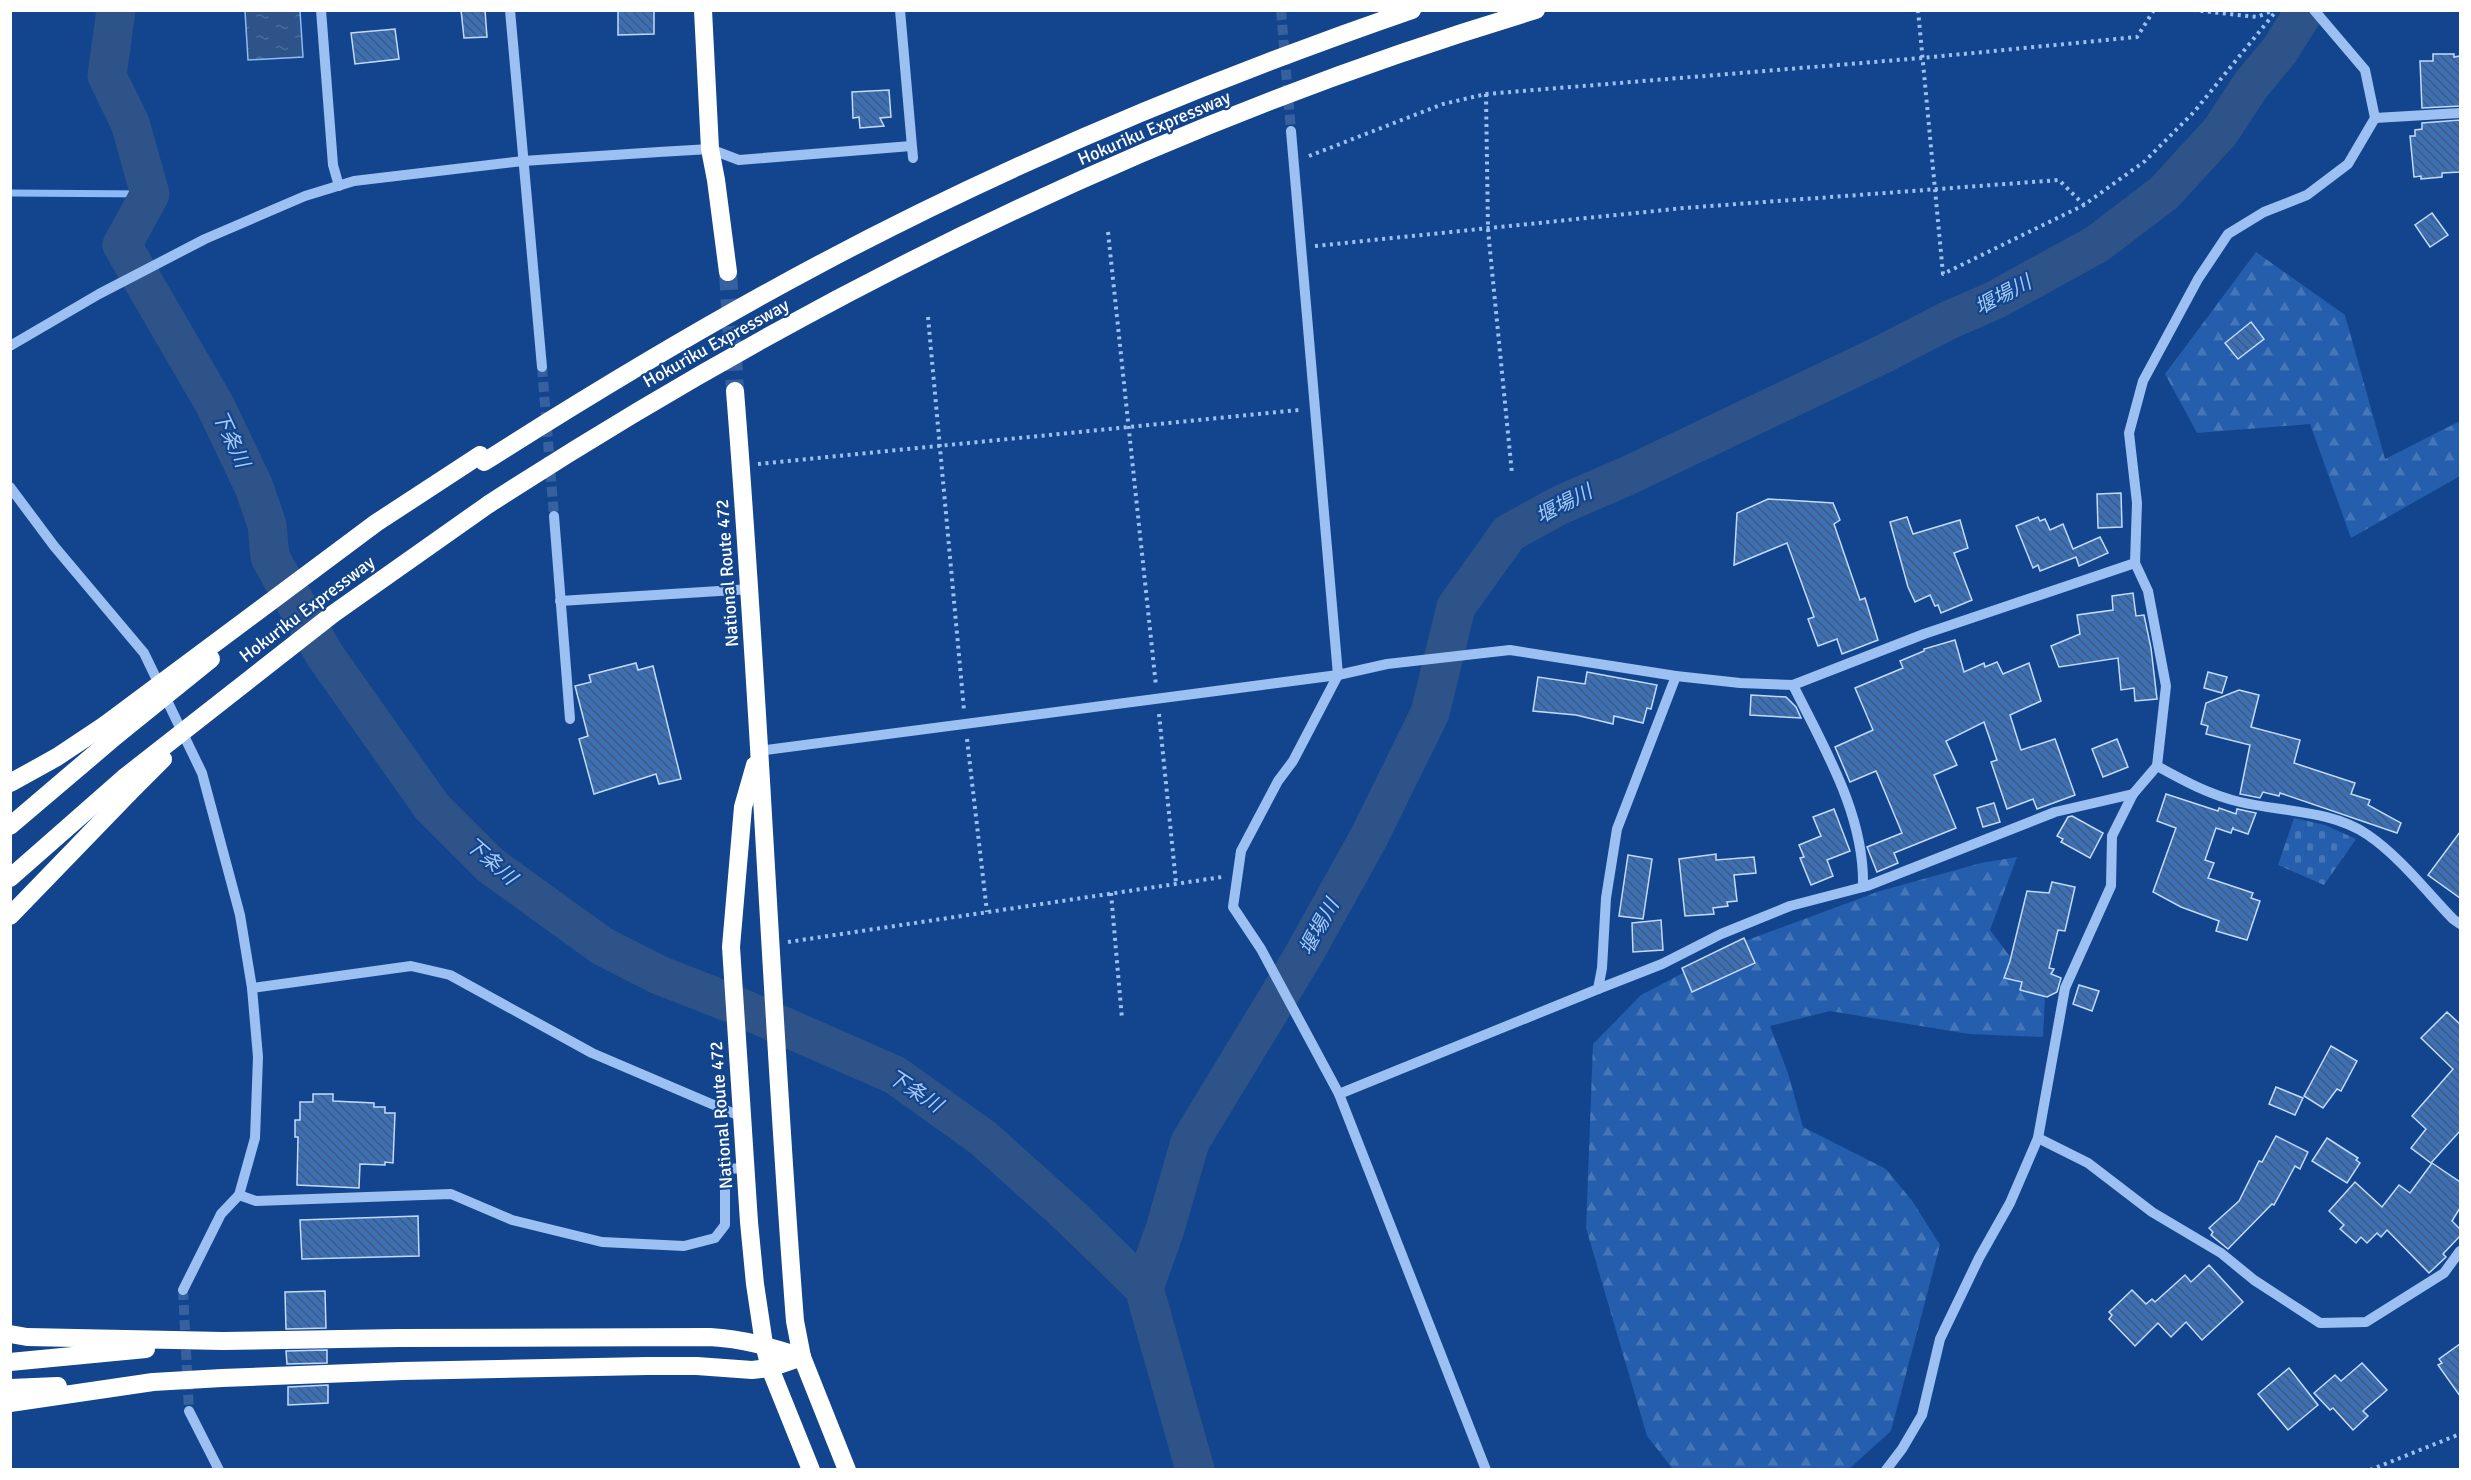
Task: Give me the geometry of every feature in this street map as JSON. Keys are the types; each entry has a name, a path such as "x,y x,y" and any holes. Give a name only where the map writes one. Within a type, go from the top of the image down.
{"highway":[{"path":"703,10 710,150 728,272"},
{"name":"Hokuriku Expressway","path":"10,826 111,730 482,458 801,274 935,206 1062,146 1196,90 1412,10"},
{"name":"Hokuriku Expressway","path":"10,878 127,785 252,676 333,614 489,504 595,435 701,374 951,240 1077,183 1208,126 1343,74 1536,10"},
{"name":"National Route 472","path":"735,391 751,589 758,751 795,1321 802,1357 846,1470"},
{"path":"10,783 111,730"},
{"name":"National Route 472","path":"758,751 744,807 731,947 745,1168 755,1284 764,1344 770,1368 811,1470"},
{"path":"10,916 127,785"},
{"path":"10,1334 27,1337 223,1341 691,1337 737,1339 764,1344 802,1357"},
{"path":"10,1362 223,1341"},
{"path":"10,1388 402,1371 657,1366 752,1370 770,1368 802,1357"},
{"path":"10,1403 153,1382"}],"street":[{"path":"321,10 333,165 339,186"},
{"path":"510,10 542,367"},
{"path":"10,346 99,294 205,239 305,196 354,181 523,161 710,150 739,160 912,152 900,10"},
{"path":"1886,1470 1902,1449 1922,1415 1940,1339 1979,1258 2010,1203 2038,1138 2065,988 2111,886 2112,836 2133,794 2157,766 2166,686 2148,591 2135,563 2137,503 2129,433 2143,381 2198,279 2228,234 2264,212 2307,195 2348,164 2375,118 2365,70 2314,10"},
{"path":"2375,118 2460,114"},
{"path":"1291,131 1338,675 1293,761 1278,781 1241,850 1233,906 1261,949 1339,1094 1486,1470"},
{"path":"10,487 54,546 144,653 202,773 240,915 252,988 258,1057 255,1137 239,1195 221,1214 183,1290"},
{"path":"554,516 570,719"},
{"path":"758,751 965,722 1338,675 1388,664 1510,650 1676,676 1740,683 1793,685 1924,634 2135,563"},
{"path":"560,601 751,589"},
{"path":"1598,989 1602,968 1606,898 1617,830 1676,676"},
{"path":"1793,685 1841,781 1864,862 1863,887"},
{"path":"2157,766 2199,789 2229,799 2331,819 2367,835 2396,859 2460,924"},
{"path":"1339,1094 1662,964 1720,933 1790,906 1863,887 2055,812 2133,794"},
{"path":"252,988 411,966 450,975 592,1053 742,1117"},
{"path":"2038,1138 2088,1163 2152,1212 2222,1252 2254,1280 2320,1323 2366,1322 2444,1273 2460,1251"},
{"path":"239,1195 256,1201 451,1194 512,1220 602,1242 684,1246 715,1238 725,1225 725,1169 745,1168"},
{"path":"189,1411 219,1470"}],"path":[{"path":"1918,10 1943,274 2084,205 2145,161 2194,112 2275,10"},
{"path":"1294,162 1443,104 1486,94 1922,58 2137,37 2154,10"},
{"path":"2193,10 2257,17 2275,10"},
{"path":"1486,94 1488,230 1512,474"},
{"path":"1301,248 1684,208 2059,180 2084,205"},
{"path":"1108,232 1176,883"},
{"path":"928,316 965,722 987,912"},
{"path":"741,466 1315,408"},
{"path":"772,944 1238,874"},
{"path":"1111,893 1122,1019"},
{"path":"2370,1470 2460,1434"}],"green space":[{"path":"2256,252 2345,315 2385,459 2460,421 2460,476 2351,538 2310,424 2197,433 2165,374"},
{"path":"2294,818 2325,825 2356,839 2324,885 2278,865"},
{"path":"2017,857 1990,930 2011,958 2046,976 2043,1037 1969,1034 1830,1011 1770,1026 1788,1073 1803,1127 1886,1169 1913,1202 1940,1245 1891,1431 1849,1469 1673,1469 1647,1436 1586,1228 1593,1044 1641,995 1742,942 1880,891 1981,863"}],"water":[{"path":"245,11 300,11 303,57 248,60"}],"building":[{"path":"461,10 485,10 487,37 464,38"},
{"path":"618,10 654,10 654,34 618,35"},
{"path":"395,29 399,59 355,64 351,33"},
{"path":"2433,54 2460,56 2460,106 2422,108 2420,61 2433,61"},
{"path":"889,90 891,117 880,118 884,126 860,128 859,117 853,118 852,92"},
{"path":"2460,120 2460,172 2442,173 2442,177 2421,179 2421,176 2414,177 2410,136 2415,136 2415,130 2422,129 2422,123"},
{"path":"2432,213 2448,235 2430,247 2415,225"},
{"path":"2251,322 2264,339 2238,359 2225,343"},
{"path":"2121,493 2122,527 2098,528 2097,494"},
{"path":"1768,499 1833,503 1840,520 1834,524 1860,600 1865,598 1878,640 1842,654 1837,639 1818,646 1808,619 1814,617 1787,543 1734,565 1737,513"},
{"path":"1907,517 1913,534 1960,520 1968,548 1954,553 1972,600 1941,613 1930,595 1915,602 1908,587 1890,522"},
{"path":"2038,517 2040,521 2045,519 2050,530 2063,524 2073,549 2100,537 2108,553 2079,566 2076,557 2040,571 2038,565 2033,568 2016,526"},
{"path":"2133,593 2136,616 2144,615 2151,648 2157,699 2135,701 2134,688 2121,690 2118,658 2059,667 2051,646 2080,634 2077,615 2113,610 2112,596"},
{"path":"1955,640 1964,672 1984,663 1985,667 1997,662 2003,674 2029,663 2041,701 2010,715 2021,750 2055,739 2075,795 2037,809 2033,799 2007,809 1991,762 1997,760 1984,722 1946,741 1957,765 1934,775 1956,828 1894,853 1898,863 1877,872 1867,847 1902,833 1876,771 1850,782 1835,747 1873,730 1855,688 1903,668 1900,661 1924,649"},
{"path":"636,663 638,670 653,666 681,779 659,784 656,774 594,794 579,739 588,736 575,686 591,682 589,675"},
{"path":"1587,672 1657,685 1651,709 1647,708 1643,723 1614,716 1613,724 1576,715 1533,711 1538,677 1585,684"},
{"path":"2208,672 2227,677 2222,693 2204,688"},
{"path":"2239,690 2259,695 2251,727 2300,740 2294,763 2355,783 2351,794 2370,800 2368,805 2401,823 2397,833 2280,793 2279,796 2263,792 2260,798 2240,794 2250,745 2206,734 2208,726 2201,724 2206,703"},
{"path":"1751,695 1786,697 1796,707 1801,718 1750,715"},
{"path":"2117,739 2128,767 2103,777 2092,749"},
{"path":"2166,794 2218,811 2219,808 2236,814 2237,809 2256,813 2248,834 2233,829 2233,827 2231,833 2216,828 2205,860 2214,863 2208,878 2253,893 2251,898 2260,901 2247,940 2216,931 2219,921 2181,907 2153,892 2176,828 2157,821"},
{"path":"1994,803 2000,822 1983,827 1977,808"},
{"path":"1834,809 1850,851 1827,860 1833,876 1811,885 1800,858 1804,857 1799,845 1821,836 1813,817"},
{"path":"2072,816 2103,833 2090,858 2061,842 2063,839 2057,836 2068,817"},
{"path":"2460,832 2460,898 2428,875"},
{"path":"1716,854 1716,860 1754,857 1756,873 1734,875 1737,901 1727,902 1728,906 1713,908 1714,914 1685,916 1679,859"},
{"path":"1628,855 1652,859 1643,919 1619,916"},
{"path":"2052,882 2075,887 2065,931 2058,930 2049,968 2054,969 2051,974 2061,978 2057,992 2047,997 2020,990 2022,982 2004,978 2027,891 2049,893"},
{"path":"1661,920 1663,950 1633,952 1632,923"},
{"path":"1744,938 1755,963 1692,992 1682,968"},
{"path":"2079,985 2099,991 2092,1011 2073,1004"},
{"path":"2447,1012 2460,1024 2460,1131 2431,1163 2411,1148 2426,1129 2412,1116 2453,1069 2421,1038"},
{"path":"2331,1046 2357,1061 2341,1091 2337,1089 2323,1108 2304,1096"},
{"path":"2276,1087 2303,1098 2295,1115 2269,1104"},
{"path":"313,1094 333,1094 333,1101 374,1103 374,1107 385,1107 385,1113 395,1113 393,1163 360,1164 359,1188 297,1185 298,1137 295,1137 295,1120 300,1120 300,1102 313,1102"},
{"path":"2276,1136 2308,1152 2300,1169 2295,1166 2274,1205 2272,1204 2228,1249 2211,1235 2213,1232 2209,1228 2239,1201 2259,1161 2262,1162"},
{"path":"2327,1138 2358,1158 2356,1160 2360,1163 2347,1183 2312,1161"},
{"path":"2432,1163 2460,1182 2460,1208 2452,1221 2460,1229 2460,1236 2443,1254 2446,1257 2429,1273 2387,1230 2381,1237 2377,1233 2367,1243 2361,1237 2356,1243 2340,1229 2344,1225 2329,1211 2355,1182 2382,1207 2399,1185 2410,1193"},
{"path":"418,1216 419,1256 302,1259 300,1220"},
{"path":"2209,1265 2243,1302 2202,1340 2186,1322 2171,1337 2158,1323 2135,1346 2109,1319 2112,1315 2109,1312 2132,1290 2146,1304 2152,1299 2155,1302 2185,1275 2191,1282"},
{"path":"325,1291 326,1328 286,1329 285,1292"},
{"path":"2460,1344 2460,1396 2438,1365 2442,1363 2439,1359"},
{"path":"327,1350 327,1363 287,1364 286,1351"},
{"path":"2362,1363 2387,1390 2363,1411 2368,1416 2353,1430 2333,1408 2330,1410 2314,1393 2335,1375 2341,1381"},
{"path":"2289,1368 2318,1405 2288,1430 2258,1394"},
{"path":"328,1385 328,1403 288,1405 288,1387"}],"waterway":[{"name":"下条川","path":"116,10 107,76 130,123 150,194 122,245 215,405 254,487 267,525 270,557 324,654 432,807 490,865 602,946 659,975 728,1002 895,1075 983,1138 1070,1216 1144,1288 1195,1470"},
{"name":"堰場川","path":"1144,1288 1165,1229 1190,1142 1303,956 1369,837 1430,713 1456,607 1509,533 1560,505 1627,476 1995,300 2097,244 2164,193 2220,132 2251,85 2280,50 2305,10"},
{"path":"10,193 150,194"}],"tunnel":[{"path":"1281,10 1291,131"},
{"path":"728,272 735,391"},
{"path":"542,367 554,516"},
{"path":"183,1290 189,1411"}]}
